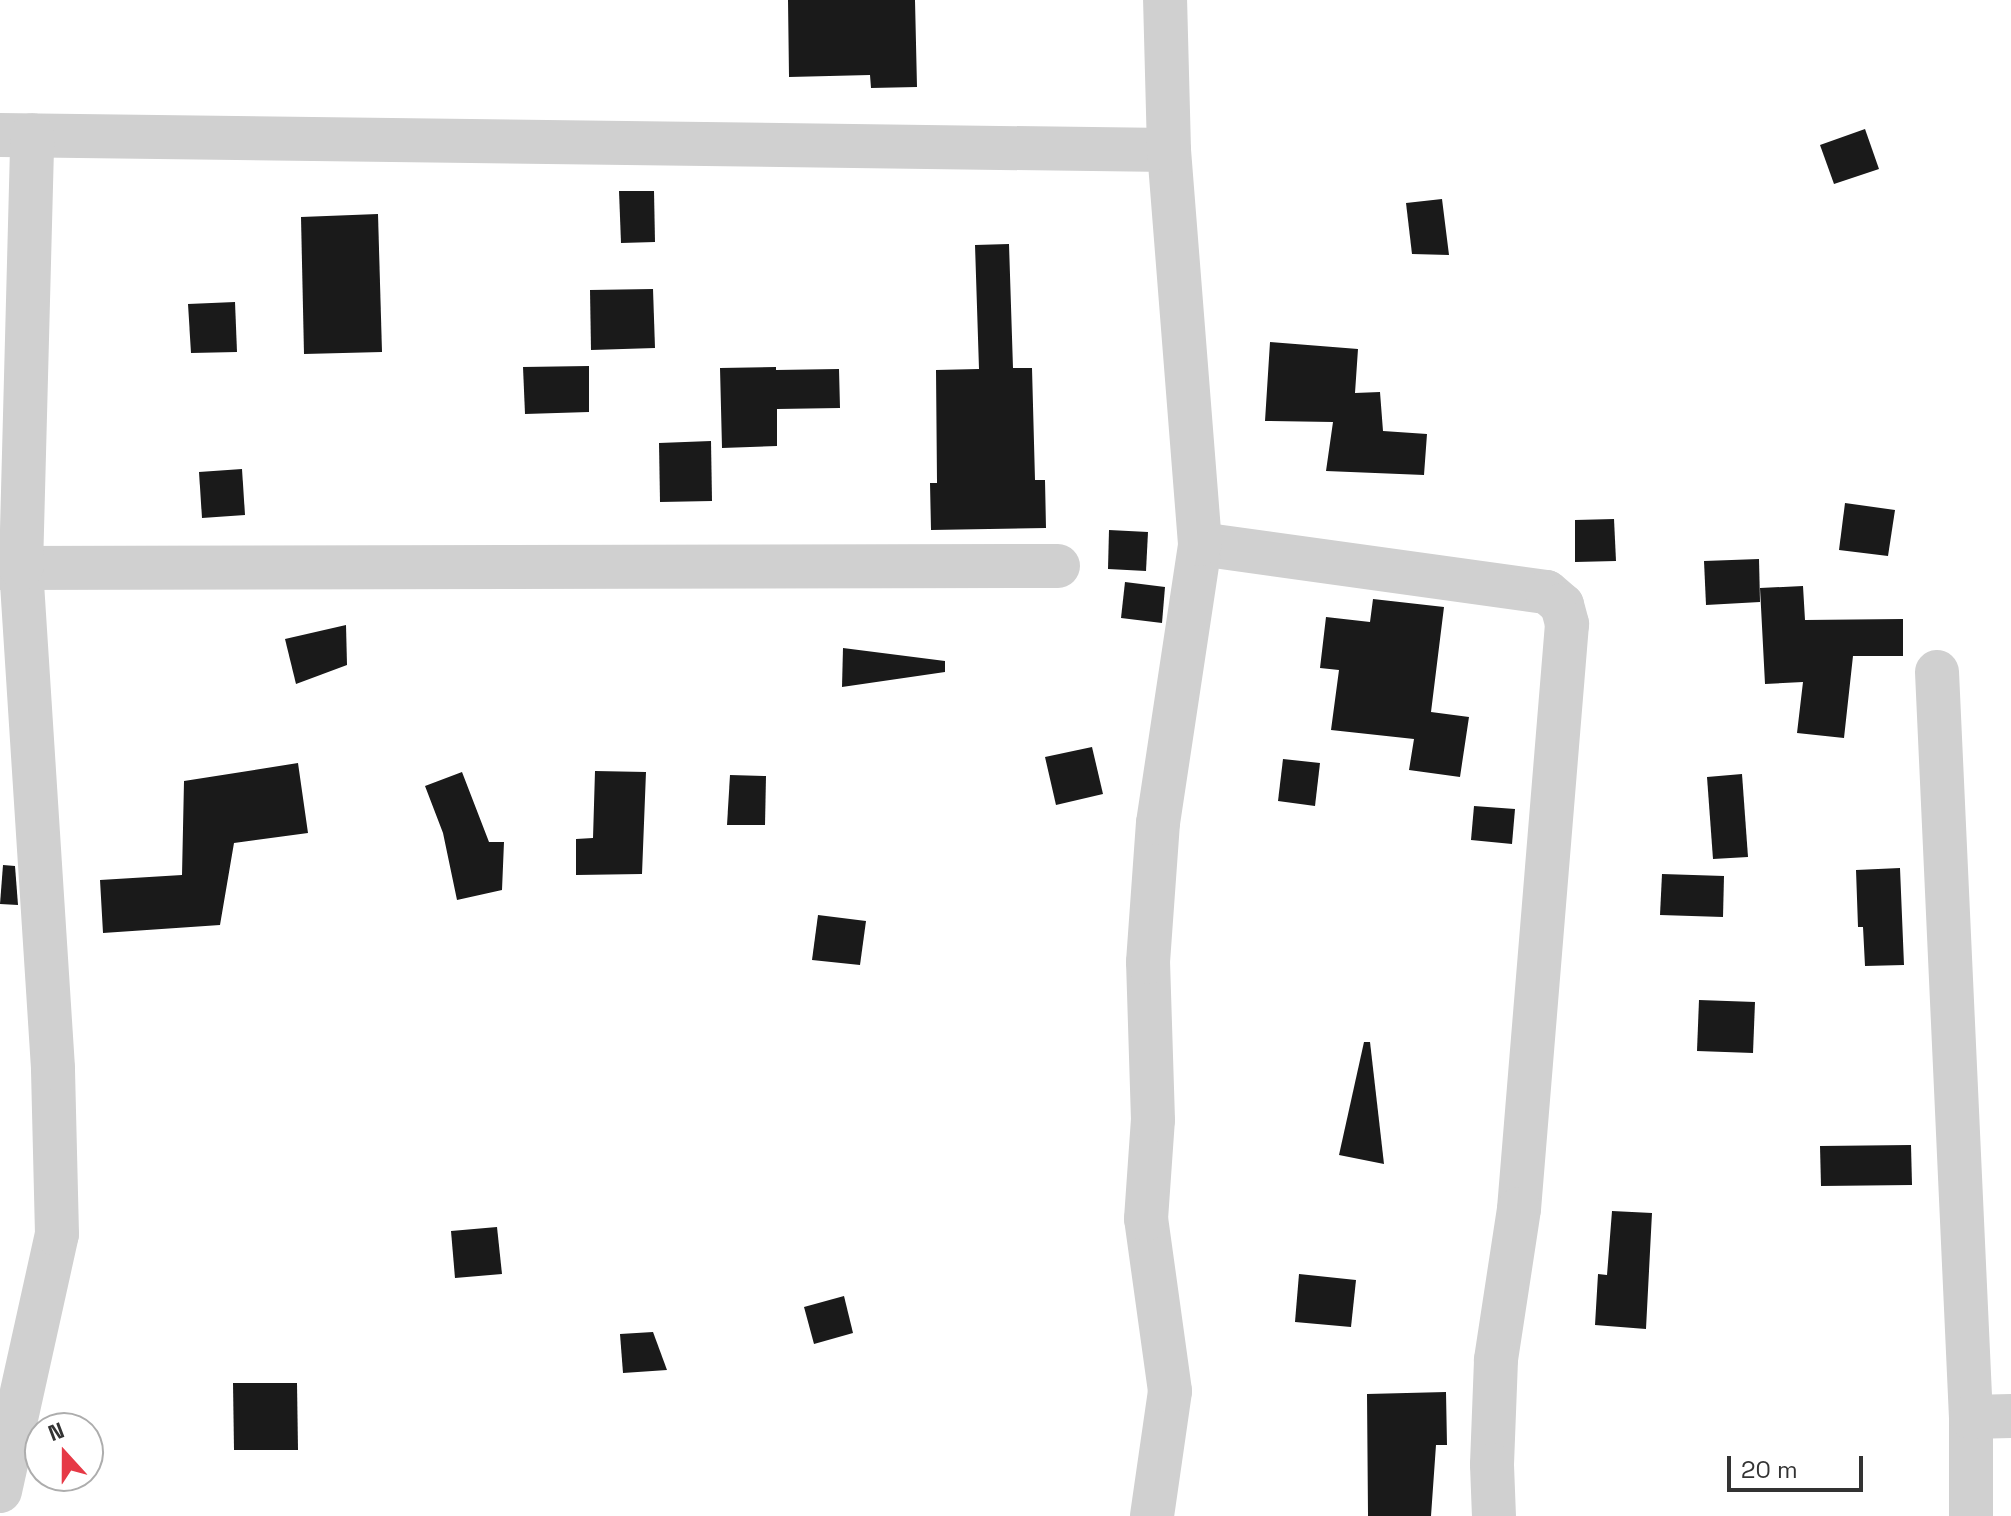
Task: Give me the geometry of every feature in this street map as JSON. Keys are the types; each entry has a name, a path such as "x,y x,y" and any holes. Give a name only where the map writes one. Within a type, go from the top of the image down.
{"street":[{"path":"1152,1516 1170,1391 1146,1219 1153,1120 1148,962 1158,823 1200,544 1169,150 1165,0"},
{"path":"0,1491 57,1234 53,1068 10,568 16,135 1169,150"},
{"path":"1200,544 1547,592 1562,605 1567,624 1520,1193 1496,1360 1492,1465 1494,1516"},
{"path":"10,568 1058,566"},
{"path":"1937,672 1991,1416 1971,1516"}],"building":[{"path":"788,0 915,0 917,87 871,88 870,75 789,77"},
{"path":"1865,129 1879,169 1834,184 1820,145"},
{"path":"619,191 654,191 655,242 621,243"},
{"path":"1442,199 1449,255 1412,254 1406,203"},
{"path":"378,214 382,352 304,354 301,217"},
{"path":"1009,244 1013,368 1032,368 1035,480 1045,480 1046,528 931,530 930,483 937,483 936,370 979,369 975,245"},
{"path":"653,289 655,348 591,350 590,290"},
{"path":"235,302 237,352 191,353 188,304"},
{"path":"1270,342 1358,349 1355,393 1380,392 1383,431 1427,434 1424,475 1326,471 1333,422 1265,421"},
{"path":"589,366 589,412 525,414 523,367"},
{"path":"776,367 776,370 839,369 840,408 777,409 777,446 722,448 720,368"},
{"path":"711,441 712,501 660,502 659,443"},
{"path":"242,469 245,515 202,518 199,472"},
{"path":"1845,503 1895,510 1888,556 1839,550"},
{"path":"1614,519 1616,561 1575,562 1575,520"},
{"path":"1109,530 1148,532 1146,571 1108,569"},
{"path":"1759,559 1760,602 1706,605 1704,561"},
{"path":"1125,582 1165,587 1162,623 1121,618"},
{"path":"1803,586 1805,620 1903,619 1903,656 1853,656 1844,738 1797,733 1803,682 1765,684 1760,588"},
{"path":"1373,599 1444,607 1431,712 1469,717 1460,777 1409,770 1414,739 1331,730 1339,670 1320,668 1326,617 1370,622"},
{"path":"346,625 347,665 296,684 285,639"},
{"path":"843,648 945,661 945,672 842,687"},
{"path":"1092,747 1103,794 1056,805 1045,757"},
{"path":"1283,759 1320,763 1315,806 1278,801"},
{"path":"298,763 308,833 234,843 220,925 103,933 100,880 182,875 184,781"},
{"path":"595,771 646,772 642,874 576,875 576,839 593,838"},
{"path":"462,772 489,842 504,842 502,890 457,900 443,833 425,786"},
{"path":"1742,774 1748,857 1713,859 1707,777"},
{"path":"730,775 766,776 765,825 727,825"},
{"path":"1474,806 1515,809 1512,844 1471,840"},
{"path":"3,865 15,866 18,905 0,904"},
{"path":"1900,868 1904,965 1865,966 1863,927 1858,927 1856,870"},
{"path":"1662,874 1724,876 1723,917 1660,915"},
{"path":"818,915 866,921 860,965 812,960"},
{"path":"1699,1000 1755,1002 1753,1053 1697,1051"},
{"path":"1364,1042 1370,1042 1384,1164 1339,1155"},
{"path":"1911,1145 1912,1185 1821,1186 1820,1146"},
{"path":"1612,1211 1652,1213 1646,1329 1595,1325 1598,1274 1607,1275"},
{"path":"497,1227 502,1274 455,1278 451,1231"},
{"path":"1299,1274 1356,1280 1351,1327 1295,1322"},
{"path":"844,1296 853,1333 814,1344 804,1307"},
{"path":"653,1332 667,1370 623,1373 620,1334"},
{"path":"233,1383 297,1383 298,1450 234,1450"},
{"path":"1446,1392 1447,1445 1436,1445 1431,1516 1368,1516 1367,1394"}]}
